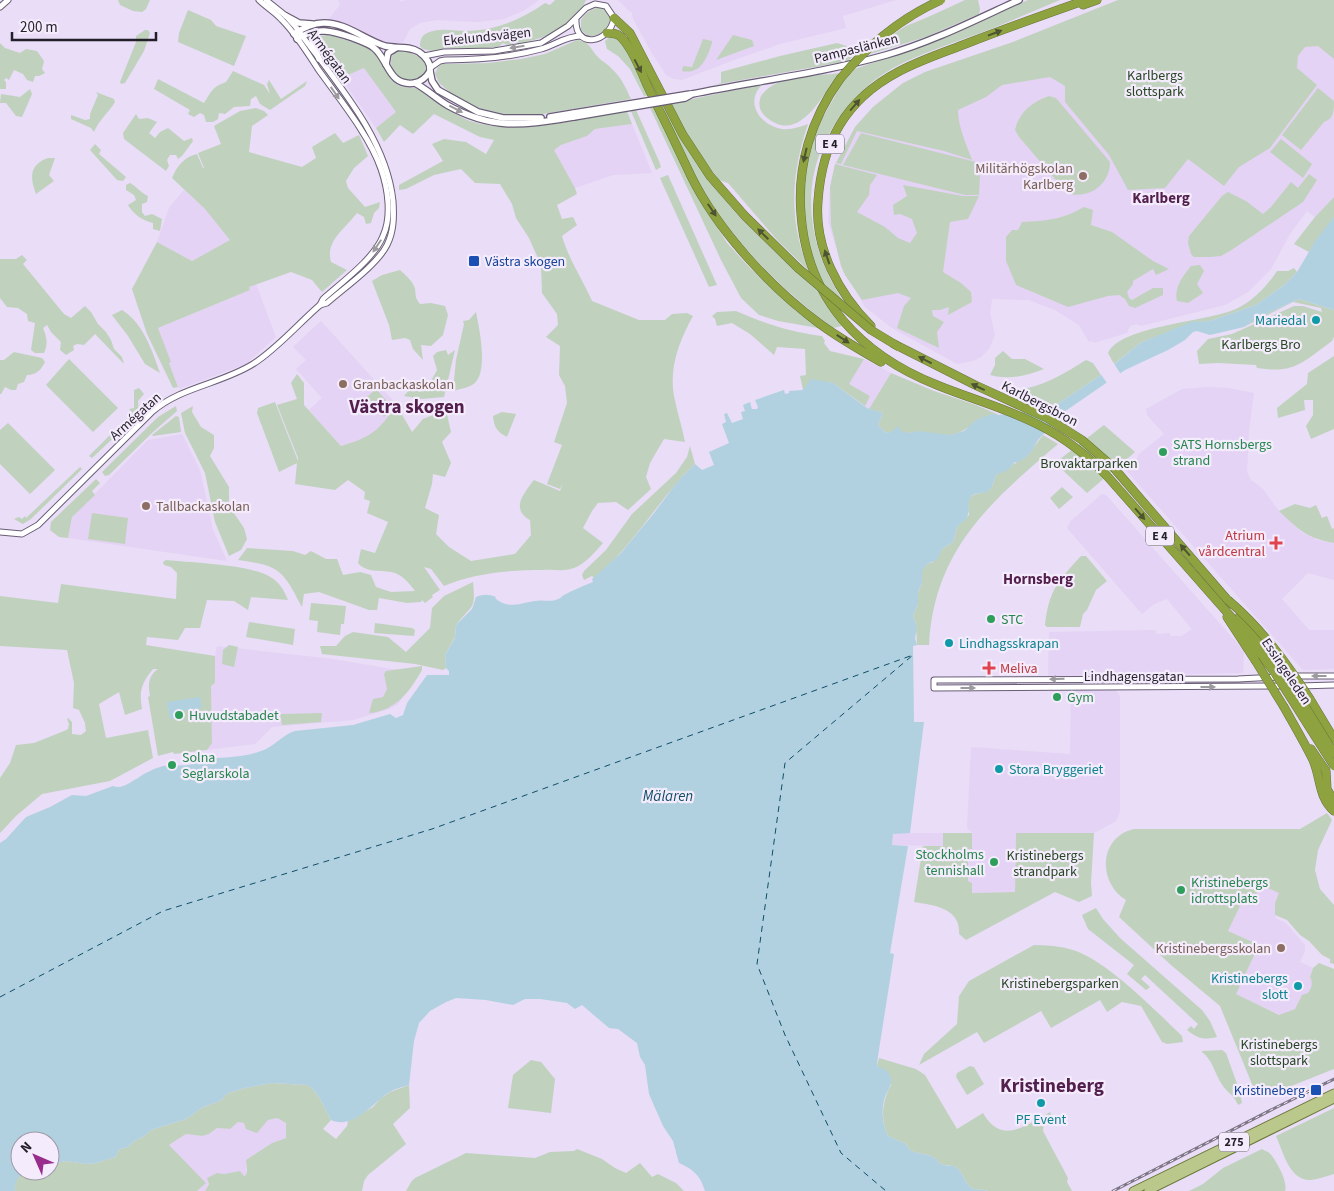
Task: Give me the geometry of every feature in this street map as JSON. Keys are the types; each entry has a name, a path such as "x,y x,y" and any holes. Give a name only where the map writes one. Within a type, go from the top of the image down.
{"highway":[{"name":"E 4","path":"911,373 873,351 839,315 825,294 807,253 801,223 800,193 803,164 810,136 821,110 840,79 861,55 881,37 906,19 941,0"},
{"name":"E 4","path":"899,347 873,328 849,300 830,266 824,249 819,222 819,181 823,162 831,141 849,112 882,81 911,65 1035,18 1070,0"},
{"path":"1035,18 1086,0"},
{"path":"1047,14 1071,10 1097,0"},
{"path":"614,18 630,33 683,135 710,176 744,215 798,268 871,330 899,347"},
{"path":"607,33 618,35 626,44 640,69 693,180 723,227 761,272 821,325 885,364 911,373"},
{"name":"Karlbergsbron","path":"899,347 974,385 1041,415 1082,440 1113,467 1228,600"},
{"name":"Karlbergsbron","path":"911,373 937,385 1025,418 1077,448 1108,477 1212,595"},
{"path":"1212,595 1255,660 1300,735 1314,762 1324,799 1334,811"},
{"name":"Essingeleden","path":"1212,595 1264,658 1334,766"},
{"path":"1228,600 1246,616 1278,651 1334,738"},
{"name":"Essingeleden","path":"1228,600 1276,660 1334,753"},
{"path":"1300,735 1324,766 1328,789 1334,801"},
{"path":"1327,777 1334,766"}],"main road":[{"name":"Pampaslänken","path":"415,82 446,104 472,117 487,122 521,124 685,98 692,94 822,70 886,55 957,29 1019,0"},
{"path":"286,16 300,23 331,24 379,44 411,48 424,56"},
{"path":"298,35 314,24"},
{"path":"298,35 321,30 369,44 378,52 392,76 404,82 415,82"},
{"path":"315,31 312,40 319,59"},
{"path":"386,66 388,53 398,47"},
{"name":"Ekelundsvägen","path":"415,82 425,79 430,70 427,59 424,56"},
{"name":"Pampaslänken","path":"430,70 432,81 438,90 478,112 490,116 535,119 574,115"},
{"name":"275","path":"1134,1191 1334,1093"},
{"name":"275","path":"1148,1191 1334,1100"}],"street":[{"path":"0,7 8,0"},
{"name":"Armégatan","path":"259,0 298,35 319,59 359,115 376,150"},
{"name":"Armégatan","path":"0,532 22,534 38,525 166,401 253,364 320,305 327,304 380,255 387,246 392,231 394,213 386,166 286,16 266,0"},
{"path":"595,4 606,6 614,18 607,33 594,40 581,36 576,26 576,20 586,8 595,4"},
{"name":"Ekelundsvägen","path":"424,56 444,52 494,51 541,43 576,20"},
{"name":"Ekelundsvägen","path":"430,70 440,61 495,59 542,49 570,37 581,36"},
{"name":"Lindhagensgatan","path":"1334,676 1238,679 934,680 934,688 1259,688 1334,685"}],"shaded area":[{"path":"338,0 400,0 401,2 406,0 539,0 525,10 504,19 476,22 437,20 420,23 410,29 403,42 397,44 382,42 327,21 340,5"},
{"path":"618,0 896,0 843,16 846,28 780,44 682,80 666,75 633,19 632,12"},
{"name":"Militärhögskolan Karlberg","path":"1118,0 1334,0 1334,197 1315,217 1307,211 1290,234 1271,269 1248,292 1225,305 1141,326 1137,324 1130,326 1127,333 1094,343 1092,341 1089,342 1079,325 1055,310 1029,300 992,299 990,313 995,335 989,349 981,357 973,361 957,364 892,328 865,307 845,275 828,222 830,187 835,164 855,127 873,107 903,83 925,72 1013,42"},
{"path":"364,68 397,112 376,128 341,78"},
{"path":"632,124 652,173 613,175 575,188 553,150 561,145 587,136 595,129"},
{"path":"184,190 205,209 231,240 192,261 157,242 169,208"},
{"path":"256,284 276,337 246,364 179,389 158,328 250,290 249,287"},
{"name":"Granbackaskolan","path":"321,321 396,404 387,420 370,436 341,446 309,410 322,398 296,369 306,360 293,347"},
{"path":"864,359 891,373 869,409 865,406 869,396 848,384"},
{"path":"1228,388 1254,393 1249,430 1247,472 1251,480 1263,489 1279,511 1301,532 1317,540 1334,543 1334,580 1308,573 1282,599 1309,630 1334,630 1334,669 1303,670 1126,470 1135,462 1139,454 1164,434 1147,415 1146,409 1182,389"},
{"name":"Tallbackaskolan","path":"182,434 200,470 213,530 227,561 68,538 72,517 148,440"},
{"path":"1102,494 1106,495 1244,651 1243,673 1048,677 1049,632 1155,630 1157,634 1170,633 1170,636 1182,636 1192,629 1167,599 1154,604 1142,614 1067,528 1070,522"},
{"path":"217,646 333,659 410,672 411,683 397,705 389,709 353,720 272,727 255,744 207,750 212,743 211,686 215,683"},
{"path":"1071,690 1116,690 1120,696 1120,811 1118,817 1115,822 1094,833 1016,833 1015,892 971,893 968,881 968,849 972,833 967,828 971,747 1070,754"},
{"path":"893,833 943,833 943,846 892,845"},
{"name":"Kristinebergsskolan","path":"1261,885 1280,893 1275,903 1275,918 1286,923 1305,945 1305,951 1300,962 1313,968 1310,977 1312,987 1308,993 1295,1009 1280,1015 1236,994 1228,931 1242,902 1250,906"},
{"path":"277,1118 286,1123 286,1138 272,1143 246,1160 246,1175 244,1176 240,1171 224,1174 217,1173 211,1177 205,1191 197,1191 206,1183 168,1146 186,1134 202,1136 209,1134 217,1128 230,1129 238,1122 261,1128 268,1120"}],"green space":[{"path":"118,0 150,0 146,9 142,12 133,11 120,5"},
{"path":"555,0 586,0 572,20 553,33 543,37 508,45 503,43 498,47 477,49 448,48 432,51 423,49 420,46 423,36 432,31 488,29 517,19 545,3 550,5"},
{"path":"965,0 978,0 979,14 926,37 870,54 889,37 906,26"},
{"path":"1028,0 1060,0 926,53 892,69 864,89 832,128 820,152 813,177 811,202 813,227 819,252 829,277 843,301 827,289 820,278 806,234 803,201 806,168 814,136 843,82 837,76 808,115 799,122 789,125 778,124 764,115 760,107 761,96 777,83 786,80 845,72 920,47"},
{"name":"Karlbergs slottspark","path":"1118,0 1334,0 1334,59 1318,46 1305,47 1298,56 1297,68 1317,85 1270,148 1239,167 1224,186 1188,159 1165,188 1128,190 1109,155 1065,102 1065,86 1050,77 1002,85 986,97 958,110 961,129 972,160 944,151 857,131 841,164 836,163 855,127 873,107 903,83 925,72 1013,42"},
{"path":"602,7 611,16 609,24 600,33 588,36 581,30 581,20 590,11"},
{"path":"188,10 211,20 216,26 246,36 234,66 178,42 179,33"},
{"path":"148,30 150,33 144,51 125,83 121,84 120,82 136,42 136,36"},
{"path":"328,35 374,51 394,82 401,86 420,90 465,119 483,124 502,127 523,127 567,122 627,111 632,124 595,129 587,136 561,145 554,150 577,194 557,205 562,219 573,217 577,225 562,236 568,253 592,301 639,320 665,320 672,314 687,313 693,316 683,335 676,355 673,375 674,396 685,442 664,439 650,463 646,477 651,489 628,510 616,502 598,503 583,528 603,543 582,564 574,568 566,570 492,573 467,578 444,586 431,569 424,567 440,590 432,595 433,597 425,603 422,600 421,602 407,603 379,598 377,610 369,610 319,592 304,594 302,607 287,580 276,570 261,564 238,560 247,548 293,551 305,555 311,551 326,559 337,559 343,575 360,572 371,575 376,587 391,592 415,591 399,575 391,572 369,570 358,563 361,549 375,553 388,522 367,513 370,501 364,499 365,492 348,480 335,490 295,484 297,463 279,472 257,413 258,408 275,402 298,461 277,405 297,399 291,383 297,374 304,383 304,405 341,446 365,437 377,429 393,409 384,417 367,397 376,389 394,409 396,404 412,432 423,419 446,410 451,432 442,442 451,463 445,477 433,474 425,508 439,515 436,534 449,547 471,561 515,554 531,535 530,520 524,516 520,506 526,490 534,480 560,491 563,483 560,489 547,484 562,445 554,442 567,403 565,386 559,375 560,346 546,337 558,325 557,314 542,293 541,265 529,238 516,218 512,204 500,184 475,183 461,169 434,175 406,189 399,190 399,185 443,161 432,144 444,139 466,142 486,154 494,140 480,137 434,114 413,134 400,125 384,142 376,128 396,112 364,68 341,78 318,44 320,36"},
{"path":"733,35 752,40 754,46 716,60"},
{"path":"611,36 616,38 628,52 650,95 644,96 630,69 618,56 607,49 605,41"},
{"path":"703,39 712,41 705,60 699,68 689,72 682,71 683,66 692,67"},
{"path":"577,40 587,43 599,58 615,72 631,99 537,115 509,115 479,108 453,95 439,83 435,74 438,67 442,64 488,63 521,59 545,54"},
{"path":"0,43 5,48 20,53 26,49 37,51 44,61 42,69 45,73 35,76 33,82 27,80 23,74 14,70 9,80 6,78 4,80 6,82 6,89 0,89"},
{"path":"837,43 859,50 848,61 714,85 721,83 721,72"},
{"path":"399,49 422,60 428,69 427,73 421,78 407,80 395,73 391,61 393,55"},
{"path":"233,71 264,85 270,94 267,84 269,80 281,99 307,81 305,86 270,110 260,104 256,96 251,99 250,106 234,107 225,114 219,113 218,119 213,122 206,122 204,115 200,113 194,117 188,114 190,110 154,89 158,79 204,103 212,90 226,82"},
{"path":"763,84 757,91 755,105 761,117 767,123 782,129 808,124 798,161 794,197 798,234 809,271 778,241 728,183 719,180 693,144 669,104"},
{"path":"1318,88 1334,101 1333,114 1301,150 1282,135"},
{"path":"30,89 32,94 22,117 16,116 6,103 0,103 1,94 20,97"},
{"path":"96,92 114,99 115,102 94,132 91,128 71,119 71,115 85,120 90,119 90,114 98,95"},
{"path":"1049,96 1056,98 1110,162 1109,170 1102,184 1090,192 1075,195 1067,193 1015,130 1027,108"},
{"path":"654,107 685,174 727,243 751,269 796,311 818,328 778,321 759,315 741,298 721,260 650,108"},
{"path":"256,108 268,115 252,126 249,152 302,167 316,158 312,147 335,133 343,143 359,135 368,156 354,168 346,181 348,188 365,207 380,202 379,208 374,213 371,223 366,224 364,217 357,213 333,241 330,255 331,262 347,270 322,292 312,280 291,272 249,287 250,290 158,328 178,387 173,388 147,334 132,289 157,242 192,261 230,240 205,209 172,178 182,163 192,155 197,154 204,168 198,153 221,144 214,126 240,111"},
{"path":"636,110 661,167 656,170 631,111"},
{"path":"666,111 688,151 708,180 740,218 816,288 842,326 833,328 795,298 744,247 715,208 697,179 678,141"},
{"path":"136,114 139,119 148,118 157,122 149,133 155,138 160,132 168,128 184,141 192,138 193,141 182,156 178,159 176,155 170,155 167,160 169,166 166,171 124,139 123,133"},
{"path":"861,133 976,162 980,177 979,195 965,195 843,165"},
{"path":"1281,139 1312,164 1303,178 1270,152"},
{"path":"95,144 101,150 99,154 126,177 123,181 117,180 90,150"},
{"path":"48,158 55,158 49,175 54,181 36,194 32,177 34,168 37,164"},
{"path":"835,164 877,175 870,185 869,195 857,212 885,227 898,238 910,243 917,233 912,219 900,214 894,215 893,205 907,196 903,185 963,196 979,196 968,219 950,222 943,272 961,283 971,292 972,302 948,315 949,307 932,310 933,316 944,322 937,332 939,348 897,328 904,306 911,298 898,293 862,300 845,275 831,225 830,187"},
{"path":"1309,174 1317,180 1303,202 1221,256 1194,257 1191,254 1188,243 1189,236 1222,196 1228,192 1246,201 1263,214 1291,182 1298,188"},
{"path":"668,175 717,285 709,287 660,178"},
{"path":"130,183 148,196 147,202 142,204 142,212 145,216 152,214 162,219 160,231 153,229 153,223 139,217 128,205 136,200 134,195 126,190 126,185"},
{"path":"1334,197 1334,217 1309,252 1294,244 1315,217"},
{"path":"1084,207 1093,210 1091,225 1112,232 1153,261 1169,269 1156,275 1153,269 1133,281 1127,292 1129,298 1132,300 1153,288 1163,288 1163,295 1135,308 1129,306 1125,299 1119,295 1108,296 1068,307 1016,285 1006,261 1006,237 1012,230 1018,230 1022,222 1054,219"},
{"path":"22,255 27,260 23,264 64,314 71,318 85,306 91,312 111,340 114,349 122,357 124,364 95,334 84,345 77,344 73,346 74,350 66,355 60,350 61,342 47,325 43,328 46,341 44,353 35,353 31,350 35,323 28,321 27,314 18,308 7,307 0,298 0,259 16,259"},
{"path":"1200,265 1204,271 1197,284 1203,293 1188,303 1177,301 1178,286 1182,278 1191,266"},
{"path":"1294,268 1297,272 1284,285 1256,305 1210,321 1191,323 1140,343 1114,364 1108,353 1116,344 1130,336 1147,330 1225,313 1238,308 1260,292 1277,271 1288,271"},
{"path":"400,270 413,284 416,298 420,304 431,303 445,306 448,315 443,335 431,346 421,345 423,360 413,349 410,340 405,338 392,340 389,325 372,281 382,275"},
{"name":"Karlbergs Bro","path":"1299,299 1334,310 1334,337 1332,341 1306,360 1290,368 1281,369 1257,368 1256,365 1199,364 1197,351 1208,339 1232,334 1294,306 1303,306 1322,312 1321,308 1293,302 1244,327 1259,317"},
{"path":"122,310 136,322 146,338 160,373 145,364 128,336 112,315"},
{"path":"736,311 778,327 822,336 825,341 824,343 830,351 864,359 849,384 870,396 865,406 833,383 825,382 803,390 800,376 806,375 805,349 777,347 774,355 750,334 732,323 717,326 712,316 717,312"},
{"path":"476,312 482,351 481,372 472,385 453,391 463,321 469,320"},
{"path":"446,350 448,355 455,350 444,397 421,399 404,396 411,388 420,392 426,390 437,370 433,356 437,352"},
{"path":"1003,351 1012,359 1025,359 1044,369 1018,377 990,375 995,365 995,358"},
{"path":"14,352 42,358 45,362 38,372 27,375 24,382 18,384 16,390 5,387 0,394 0,360 4,360"},
{"path":"1334,356 1334,429 1311,439 1306,426 1313,415 1313,400 1304,400 1305,410 1278,418 1277,408 1307,384 1308,373"},
{"path":"69,359 118,408 93,432 46,385"},
{"path":"1086,360 1093,363 1101,375 1053,407 1042,406 1011,391 1032,387 1050,380"},
{"path":"891,373 999,415 985,417 963,431 951,435 918,432 886,433 878,425 883,413 869,409"},
{"path":"139,388 144,394 138,401 139,414 92,458 89,456 132,413 129,409 134,408 134,390"},
{"path":"176,406 176,412 109,475 105,476 102,472 158,417"},
{"path":"193,406 192,412 201,427 214,435 214,448 210,456 229,487 229,506 244,528 247,539 241,550 229,556 215,522 205,473 185,433 181,413"},
{"path":"502,412 516,414 507,437 498,431 493,420 493,416"},
{"path":"176,416 179,417 181,432 152,435"},
{"path":"8,423 55,470 30,494 0,464 0,430"},
{"name":"Brovaktarparken","path":"1104,425 1135,452 1087,493 1055,463"},
{"path":"1043,435 1058,444 1010,487 970,531 954,555 942,582 933,611 929,645 917,645 916,625 913,616 918,604 917,595 922,583 922,569 927,564 933,562 942,549 953,542 957,527 969,515 968,503 971,496 990,489 996,475 1027,456"},
{"path":"690,446 695,464 669,492 621,552 594,578 592,576 584,580 582,575 584,571 606,550 632,514 676,473 687,457"},
{"path":"80,467 82,469 31,519 23,524 14,519 19,517 22,519 25,516 26,518"},
{"path":"96,479 100,483 92,491 95,495 72,517 68,538 59,537 50,530 51,522"},
{"path":"1062,487 1073,497 1059,509 1050,498"},
{"path":"1295,504 1310,508 1316,505 1322,518 1327,516 1332,529 1334,528 1334,543 1310,536 1279,511"},
{"path":"92,513 128,518 125,544 88,539"},
{"path":"1081,556 1086,556 1107,581 1096,590 1087,610 1083,614 1080,627 1047,627 1045,625 1052,594 1066,572"},
{"path":"166,560 236,567 263,573 277,582 288,600 251,597 248,610 234,601 207,600 200,628 185,628 178,640 147,637 146,645 215,656 215,683 211,686 212,743 207,750 174,754 173,752 158,756 148,697 150,696 149,684 151,678 158,669 153,669 142,688 142,709 125,715 119,692 99,704 106,738 148,730 153,758 110,781 42,794 16,816 0,833 0,778 10,763 16,745 34,743 68,729 68,718 72,722 72,734 81,735 86,731 85,723 79,710 73,708 74,683 67,650 0,646 0,596 58,603 61,584 176,599 177,573 171,567 164,565 163,562"},
{"path":"473,582 474,598 472,606 456,625 455,637 445,655 446,668 443,670 415,664 322,654 320,646 336,646 345,636 353,632 388,637 406,652 430,628 432,608 444,596"},
{"path":"311,603 346,606 344,624 341,624 340,635 317,632 318,621 309,620"},
{"path":"249,622 295,629 293,645 246,637"},
{"path":"375,623 412,628 415,630 414,636 374,633"},
{"path":"229,645 238,647 234,667 222,664 223,650"},
{"path":"422,666 422,670 417,678 401,699 387,708 369,713 373,699 383,697 387,689 384,674 386,671"},
{"path":"322,713 321,722 282,725 280,714"},
{"name":"Kristinebergs slottspark","path":"1327,813 1332,820 1318,850 1315,870 1320,889 1334,905 1334,964 1330,963 1330,959 1322,955 1309,941 1300,935 1287,920 1275,915 1275,903 1279,893 1261,885 1250,906 1242,902 1228,931 1259,945 1236,994 1279,1015 1295,1009 1302,995 1308,993 1312,985 1310,977 1313,968 1319,963 1334,969 1334,1069 1266,1096 1254,1089 1220,1006 1171,965 1119,917 1126,900 1110,882 1106,861 1108,850 1122,834 1134,829 1300,829"},
{"name":"Kristinebergs strandpark","path":"943,833 972,833 972,849 968,849 968,881 972,883 972,893 1015,892 1016,833 1094,833 1092,896 1079,902 1055,892 966,940 959,934 958,925 951,913 944,909 914,902 923,846 943,846"},
{"path":"1096,908 1120,938 1202,1010 1210,1021 1217,1037 1201,1038 1191,1033 1187,1030 1191,1026 1194,1029 1198,1024 1145,975 1141,979 1150,987 1146,990 1127,974 1134,965 1088,929 1082,915"},
{"name":"Kristinebergsparken","path":"1034,945 1054,946 1073,950 1100,964 1159,1013 1182,1036 1183,1042 1167,1044 1162,1042 1141,1006 1122,1002 1107,1012 1100,1000 1051,1028 1041,1011 984,1043 977,1032 919,1065 924,1054 957,1024 959,996 969,981"},
{"path":"1222,1050 1226,1053 1240,1092 1242,1103 1238,1105 1220,1082 1209,1059 1202,1052"},
{"path":"879,1058 916,1069 925,1075 957,1129 983,1113 990,1123 998,1129 1006,1131 1015,1130 1050,1112 1052,1116 1044,1122 1043,1131 1068,1178 1067,1182 1072,1191 989,1191 975,1189 970,1187 961,1172 953,1166 940,1164 936,1159 912,1151 906,1144 888,1136 885,1130 883,1110 891,1085 877,1066"},
{"path":"531,1060 541,1062 555,1079 551,1113 508,1108 513,1075"},
{"path":"970,1066 974,1067 984,1084 967,1095 956,1077 957,1073"},
{"path":"272,1083 308,1085 321,1101 331,1120 323,1129 336,1139 347,1126 348,1121 373,1107 390,1092 409,1085 410,1108 393,1124 406,1144 368,1175 364,1181 362,1191 205,1191 209,1184 207,1178 217,1173 224,1174 240,1171 244,1176 246,1175 246,1160 272,1143 286,1138 286,1123 277,1118 268,1120 257,1133 246,1129 244,1123 238,1122 230,1129 217,1128 209,1134 202,1136 186,1134 169,1145 206,1183 197,1191 15,1191 16,1181 60,1181 60,1162 67,1161 86,1164 115,1157 120,1149 128,1147 151,1130 186,1119 203,1107 220,1101 228,1093"},
{"path":"1334,1108 1334,1174 1311,1180 1303,1179 1297,1176 1288,1164 1276,1136"},
{"path":"577,1149 602,1159 626,1173 640,1163 652,1177 658,1174 676,1183 684,1191 406,1191 415,1178 466,1153 535,1158 550,1152 574,1151"},
{"path":"1262,1149 1271,1155 1280,1168 1286,1187 1285,1191 1189,1191 1203,1184 1223,1168"}],"water":[{"name":"Mälaren","path":"1334,217 1334,310 1299,299 1259,317 1244,327 1210,335 1197,331 1193,332 1185,340 1168,350 1125,370 1064,412 1038,440 1027,456 1019,462 1015,462 1008,470 996,475 992,487 987,492 971,496 968,504 967,518 957,527 953,542 942,549 937,560 927,564 922,571 918,604 913,616 917,628 915,638 917,645 913,646 914,722 924,722 910,833 893,834 892,845 908,846 890,953 894,954 877,1066 886,1071 891,1079 885,1096 883,1122 888,1136 906,1144 912,1151 936,1159 940,1164 953,1166 961,1172 970,1187 989,1191 705,1191 696,1174 679,1163 673,1141 663,1126 649,1094 645,1065 640,1057 637,1043 618,1029 609,1028 582,1005 575,1009 567,1003 540,999 525,999 513,1005 486,1000 456,998 430,1011 419,1023 414,1041 409,1085 388,1093 362,1114 347,1122 331,1120 318,1096 308,1085 272,1083 228,1093 220,1101 203,1107 186,1119 151,1130 128,1147 120,1149 115,1157 96,1163 60,1162 60,1131 10,1131 10,1181 16,1181 15,1191 0,1191 0,843 26,817 72,795 86,796 113,786 123,786 163,766 188,765 201,759 254,753 270,747 295,731 353,725 390,714 396,718 403,715 407,703 427,675 449,675 449,671 446,668 445,655 455,638 456,625 472,609 476,597 491,595 500,602 510,605 552,601 593,582 592,579 621,553 678,481 695,464 702,470 714,465 709,452 729,443 722,424 726,422 724,414 727,413 732,423 743,419 741,412 745,411 743,405 750,402 752,409 757,409 755,400 784,390 785,394 789,393 789,391 803,390 811,379 833,383 867,408 883,413 878,425 886,433 893,431 898,426 901,431 908,433 918,431 950,435 964,431 976,420 992,414 999,415 1053,407 1101,375 1140,343 1191,322 1210,321 1256,305 1284,285 1297,272 1316,240"},
{"path":"200,697 202,708 182,711 183,717 170,719 167,702"}],"pier":[{"path":"1113,362 1122,376 1109,386 1100,373"}],"ferry route":[{"path":"0,997 163,911 432,829 913,655 785,763 757,964 785,1035 841,1153 886,1191"}],"railway":[{"path":"1113,1191 1334,1079"}],"place":[{"name":"Militärhögskolan Karlberg","path":"1083,176"},
{"name":"Västra skogen","path":"474,261"},
{"name":"Mariedal","path":"1316,320"},
{"name":"Granbackaskolan","path":"343,384"},
{"name":"SATS Hornsbergs strand","path":"1163,452"},
{"name":"Tallbackaskolan","path":"146,506"},
{"name":"Atrium vårdcentral","path":"1276,543"},
{"name":"STC","path":"991,619"},
{"name":"Lindhagsskrapan","path":"949,643"},
{"name":"Meliva","path":"989,668"},
{"name":"Gym","path":"1057,697"},
{"name":"Huvudstabadet","path":"179,715"},
{"name":"Solna Seglarskola","path":"172,765"},
{"name":"Stora Bryggeriet","path":"999,769"},
{"name":"Stockholms tennishall","path":"994,862"},
{"name":"Kristinebergs idrottsplats","path":"1181,890"},
{"name":"Kristinebergsskolan","path":"1281,948"},
{"name":"Kristinebergs slott","path":"1298,986"},
{"name":"Kristineberg","path":"1316,1090"},
{"name":"PF Event","path":"1041,1103"}],"district":[{"name":"Karlberg","path":"1161,198"},
{"name":"Västra skogen","path":"407,406"},
{"name":"Hornsberg","path":"1038,579"},
{"name":"Kristineberg","path":"1052,1085"}]}
